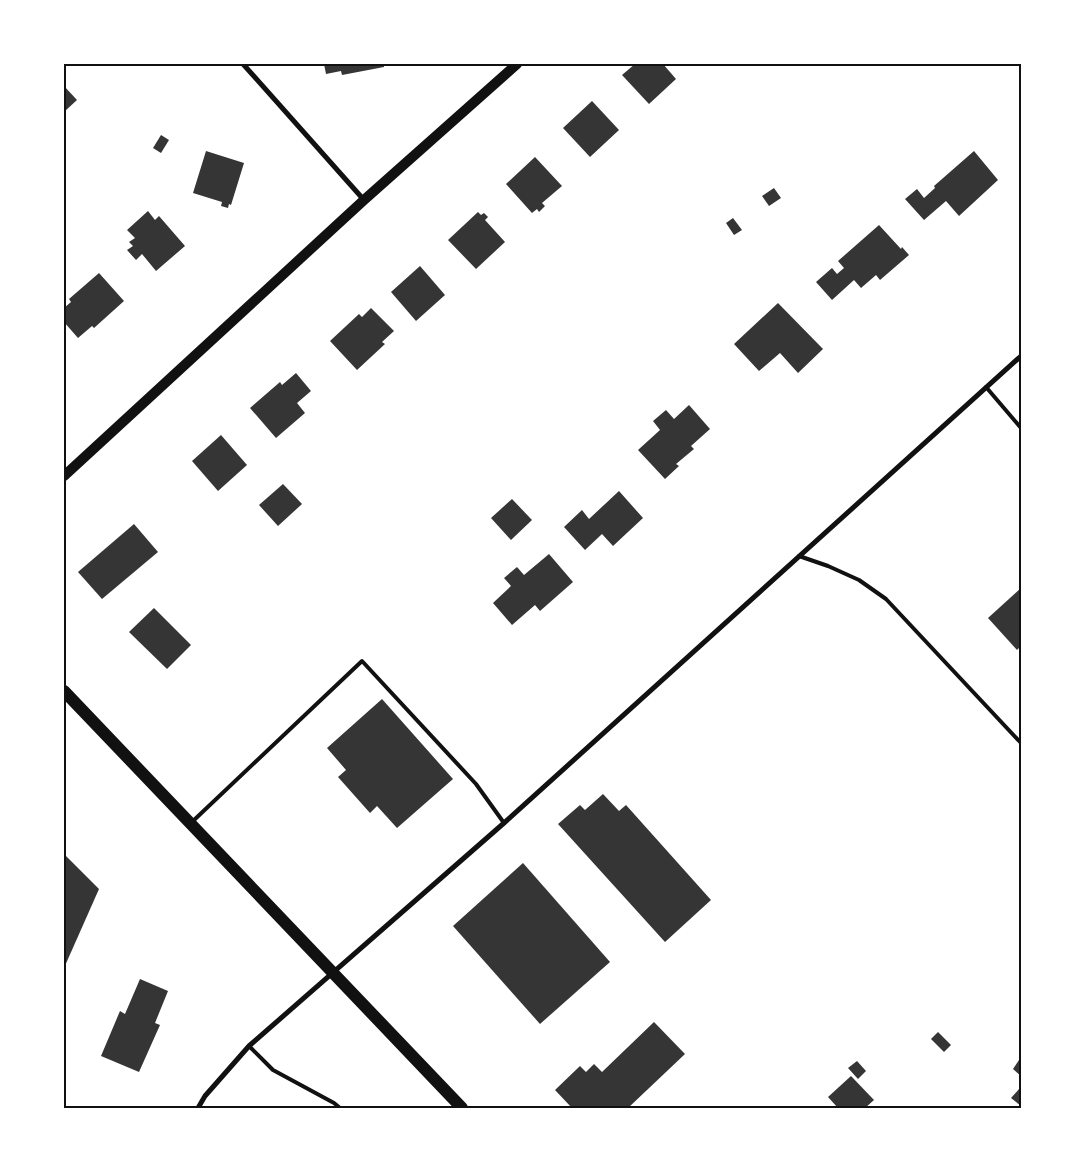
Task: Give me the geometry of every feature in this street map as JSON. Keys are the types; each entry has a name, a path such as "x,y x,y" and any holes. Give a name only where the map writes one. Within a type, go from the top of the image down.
{"main road":[{"path":"64,476 364,200 517,64"},
{"path":"64,692 462,1108"}],"street":[{"path":"243,64 364,200"},
{"path":"198,1108 205,1096 249,1046 504,822 1021,356"}],"lane":[{"path":"986,388 1021,428"},
{"path":"799,556 828,566 858,580 886,599 1021,743"},
{"path":"190,824 362,661 476,784 504,822"},
{"path":"249,1046 273,1070 334,1102 340,1108"}],"building":[{"path":"324,64 384,64 384,67 342,75 341,71 326,74"},
{"path":"635,64 663,64 676,79 649,104 622,75"},
{"path":"64,86 77,100 64,112"},
{"path":"592,101 619,130 590,157 563,128"},
{"path":"161,135 169,140 161,153 153,148"},
{"path":"206,151 244,163 231,205 229,204 228,208 221,206 222,202 193,193"},
{"path":"974,151 998,180 959,216 946,201 924,220 905,199 917,189 924,198 935,188 934,186"},
{"path":"535,157 562,186 542,203 545,206 539,212 537,209 532,213 506,184"},
{"path":"774,188 781,198 769,206 762,196"},
{"path":"148,211 155,220 159,216 185,246 156,271 142,254 136,260 127,250 133,246 129,242 135,238 127,230"},
{"path":"478,212 481,215 484,213 488,217 485,220 505,242 476,269 448,240"},
{"path":"733,218 742,230 734,235 726,223"},
{"path":"879,225 909,255 880,280 876,275 861,288 854,280 832,300 816,282 832,268 837,274 844,268 838,261"},
{"path":"420,266 445,295 416,321 391,292"},
{"path":"99,273 124,301 94,328 92,326 78,338 64,322 64,308 71,302 69,299"},
{"path":"778,303 823,349 798,373 780,353 759,371 734,344"},
{"path":"371,308 394,331 382,342 385,344 357,370 330,341 359,314 362,317"},
{"path":"296,373 311,391 297,403 305,413 276,438 250,408 280,382 282,385"},
{"path":"689,405 710,429 691,446 694,449 676,464 679,466 665,479 638,450 660,430 653,421 666,410 674,419"},
{"path":"221,435 247,465 218,491 192,461"},
{"path":"283,484 302,504 278,526 259,505"},
{"path":"619,491 643,518 613,546 602,534 585,550 564,527 582,510 589,519"},
{"path":"512,499 532,520 511,540 491,518"},
{"path":"134,524 158,552 102,599 78,572"},
{"path":"549,554 573,582 540,611 535,605 512,625 493,603 511,586 504,578 517,567 524,575"},
{"path":"1021,588 1021,646 1017,650 988,618"},
{"path":"154,608 191,645 167,669 129,632"},
{"path":"382,699 453,779 397,828 377,806 370,813 338,777 346,770 327,748"},
{"path":"603,794 619,811 626,805 711,900 665,942 558,824 580,805 585,810"},
{"path":"64,854 99,889 64,968"},
{"path":"523,863 610,962 540,1024 453,926"},
{"path":"140,979 168,991 155,1023 160,1025 139,1072 101,1056 120,1011 125,1014"},
{"path":"654,1022 685,1054 628,1108 572,1108 555,1090 580,1066 586,1072 594,1064 602,1072"},
{"path":"938,1032 951,1045 944,1052 931,1039"},
{"path":"1021,1057 1021,1076 1013,1069"},
{"path":"857,1061 866,1071 858,1079 848,1068"},
{"path":"851,1076 874,1100 865,1108 838,1108 828,1097"},
{"path":"1019,1089 1021,1091 1021,1106 1011,1098"}]}
